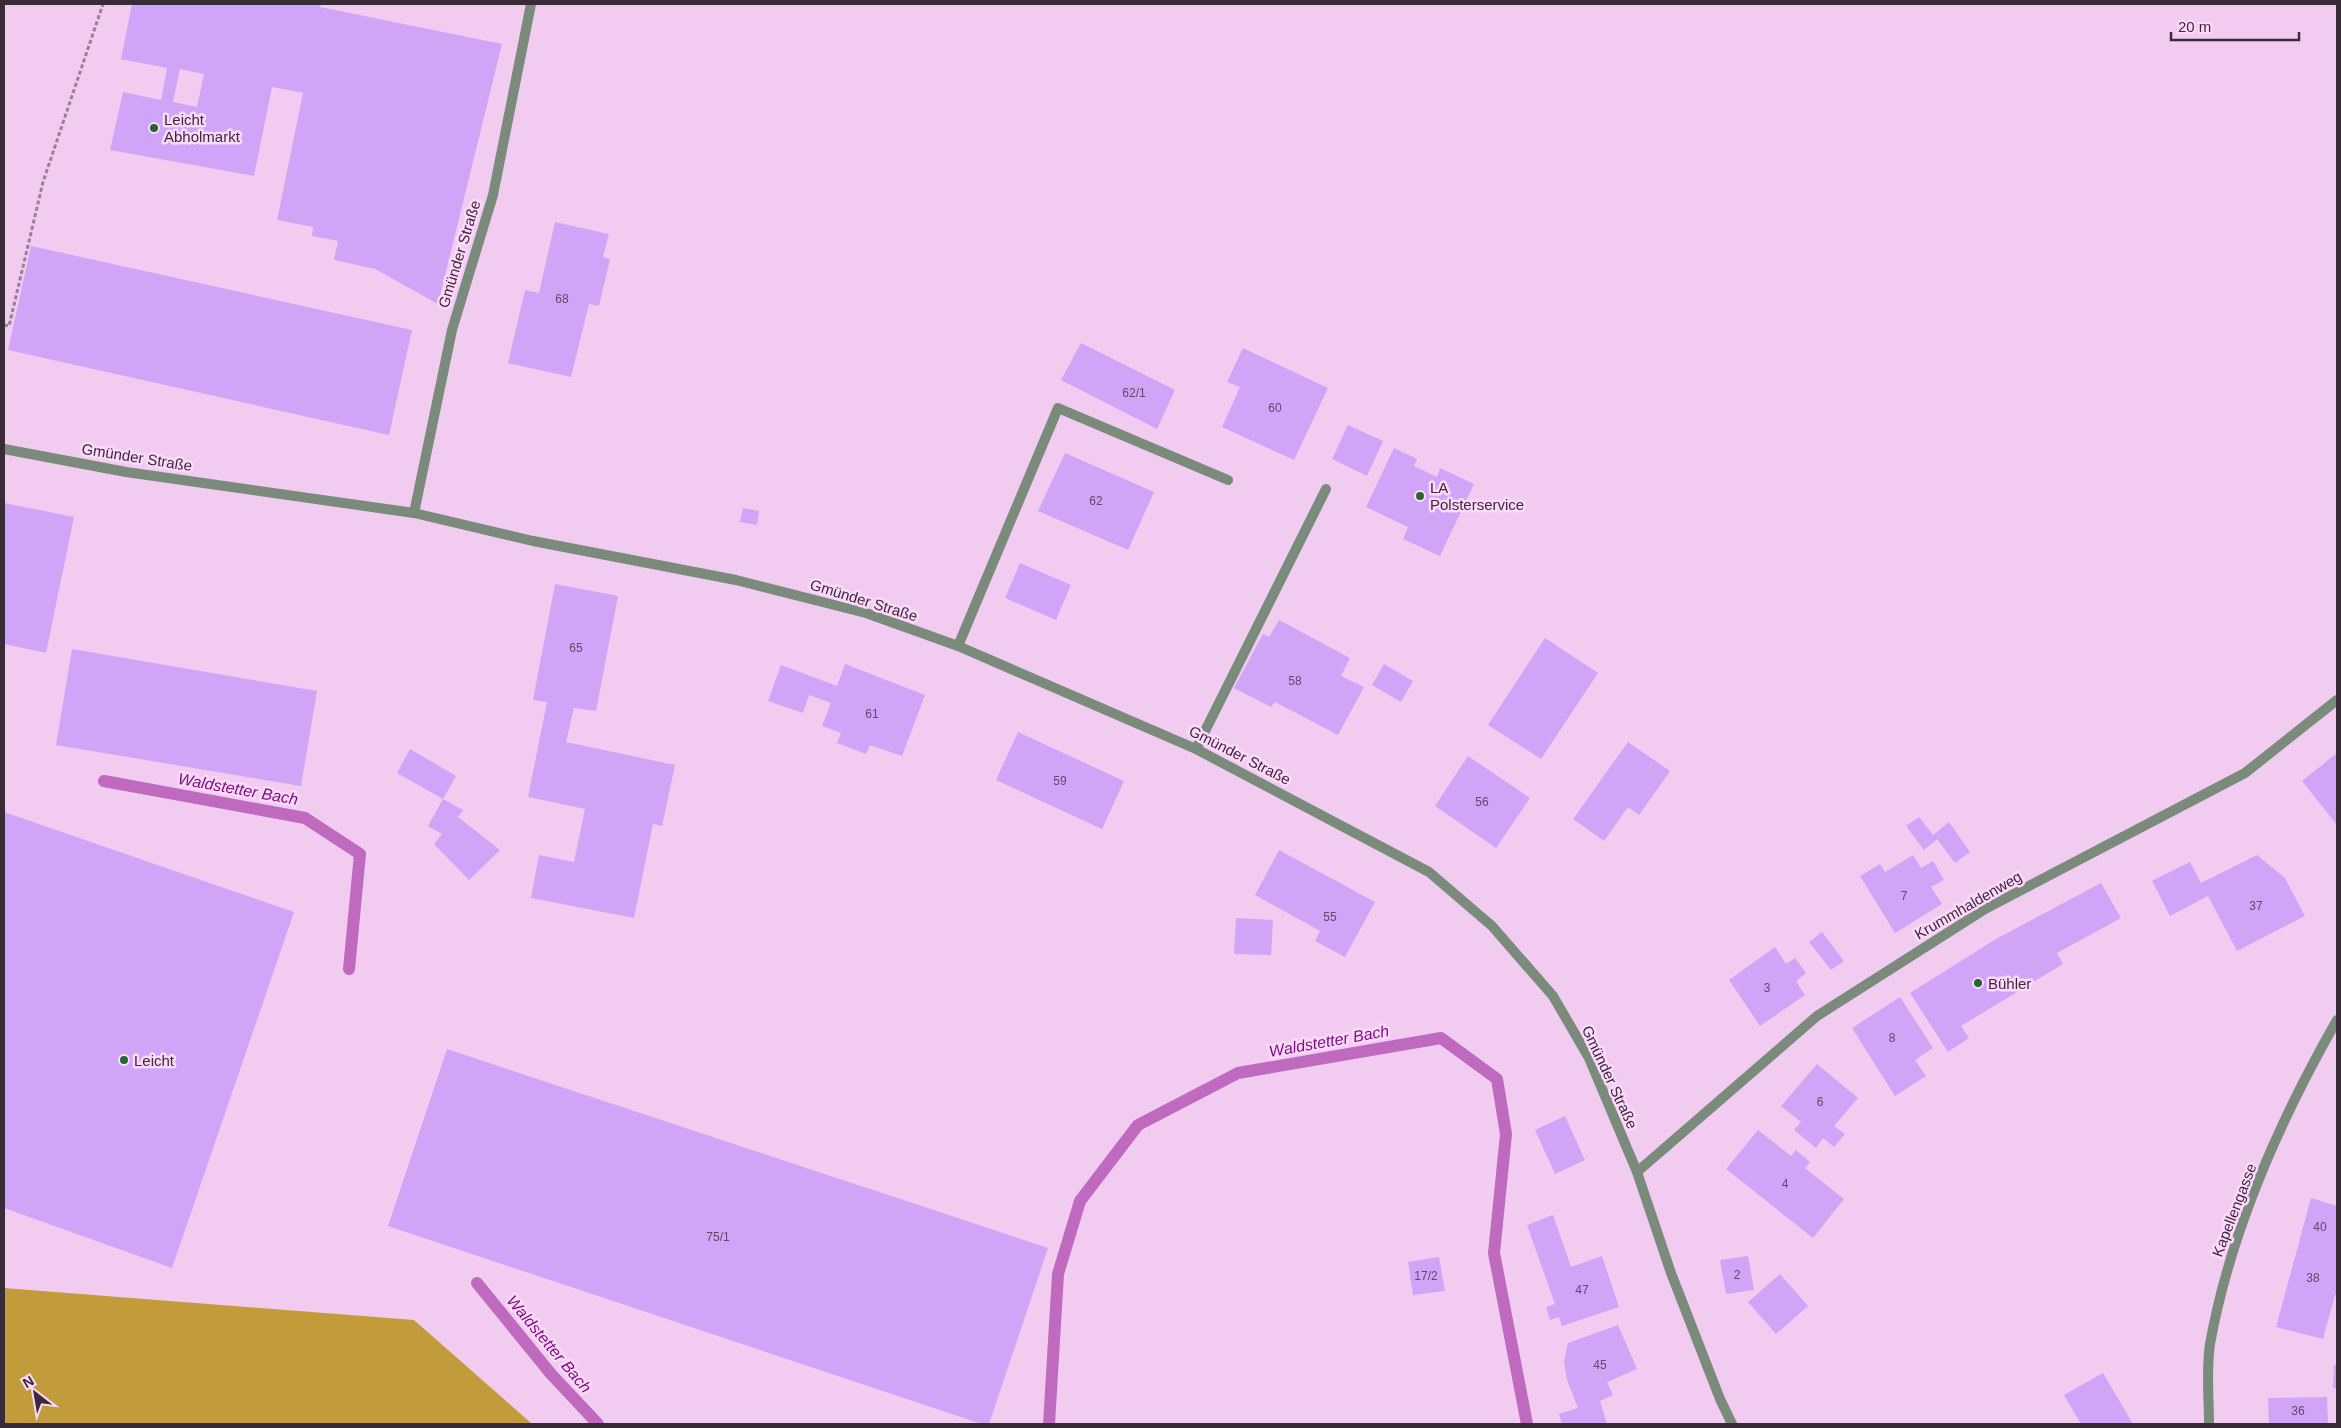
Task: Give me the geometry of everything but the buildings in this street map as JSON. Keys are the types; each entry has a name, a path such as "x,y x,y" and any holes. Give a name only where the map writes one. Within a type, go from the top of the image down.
{"street":[{"name":"Gmünder Straße","path":"414,513 452,330 493,195 531,4"},
{"path":"958,646 1058,408 1228,480"},
{"name":"Gmünder Straße","path":"4,449 126,472 414,513 533,540 736,580 866,613 958,646 1196,749 1429,872 1492,926 1552,996 1589,1058 1637,1172 1671,1272 1720,1400 1732,1424"},
{"path":"1196,749 1326,488"},
{"name":"Krummhaldenweg","path":"1637,1172 1817,1016 1985,909 2245,773 2337,700"},
{"name":"Kapellengasse","path":"2209,1424 2210,1346 2233,1248 2306,1074 2337,1020"}],"path":[{"path":"4,325 9,326 43,182 104,4"}],"shaded area":[{"path":"4,1288 414,1320 532,1424 4,1424"}],"waterway":[{"name":"Waldstetter Bach","path":"104,781 305,818 360,854 349,969"},
{"name":"Waldstetter Bach","path":"1049,1424 1058,1274 1080,1201 1138,1125 1238,1073 1441,1038 1497,1079 1506,1134 1494,1253 1527,1424"},
{"name":"Waldstetter Bach","path":"477,1283 551,1374 598,1424"}],"place":[{"name":"Leicht Abholmarkt","path":"154,128"},
{"name":"LA Polsterservice","path":"1420,496"},
{"name":"Bühler","path":"1978,983"},
{"name":"Leicht","path":"124,1060"}]}
